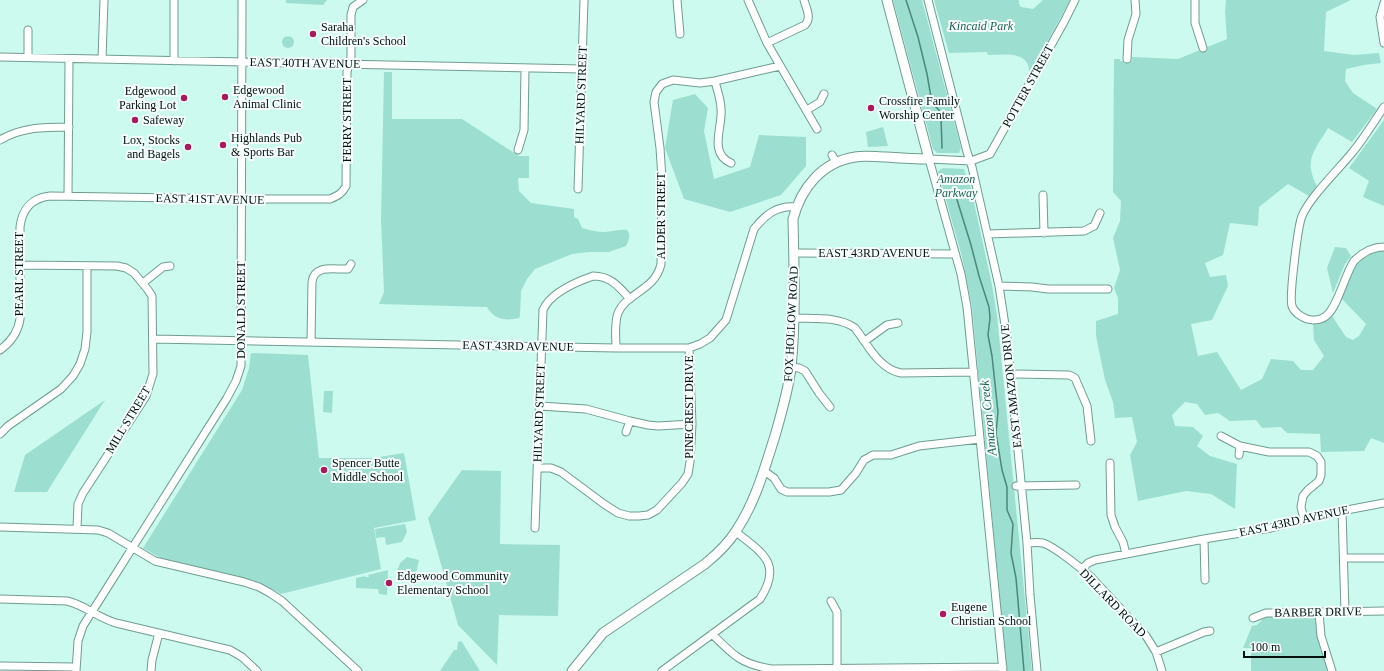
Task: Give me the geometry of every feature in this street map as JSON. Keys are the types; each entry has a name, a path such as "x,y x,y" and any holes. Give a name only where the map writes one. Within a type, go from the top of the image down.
{"main road":[{"path":"887,0 929,159"},
{"name":"FOX HOLLOW ROAD","path":"572,671 603,633 705,564 736,532 750,506 764,472 782,411 791,367 794,253 793,218 796,207 807,185 834,159 862,156 929,159"}],"street":[{"path":"102,59 104,0"},
{"path":"174,0 174,61"},
{"name":"DONALD STREET","path":"76,669 79,633 227,398 236,381 241,366 242,0"},
{"name":"FERRY STREET","path":"346,186 347,72 351,58 351,15 353,7 363,0"},
{"name":"HILYARD STREET","path":"578,189 584,0"},
{"path":"677,0 680,34"},
{"path":"748,0 766,43 817,129"},
{"path":"766,43 805,25 808,16 804,0"},
{"name":"EAST AMAZON DRIVE","path":"928,0 967,152 971,161 999,286 1007,338 1019,486 1027,543 1037,671"},
{"name":"POTTER STREET","path":"971,161 984,157 991,152 1064,22 1074,0"},
{"path":"1127,59 1128,40 1136,18 1135,0"},
{"path":"1195,0 1196,27 1204,48"},
{"path":"1384,3 1380,17 1384,43"},
{"path":"28,30 28,57"},
{"name":"EAST 40TH AVENUE","path":"0,57 583,69"},
{"path":"68,196 69,59"},
{"path":"732,163 724,159 719,150 718,132 722,110 715,81 780,66"},
{"path":"518,150 524,130 525,68"},
{"name":"ALDER STREET","path":"616,348 617,317 623,306 630,299 653,281 659,273 661,264 662,179 654,97 662,84 677,80 695,83 715,81"},
{"path":"807,110 820,102 824,94"},
{"path":"1384,107 1352,152 1321,189 1302,216 1299,226 1295,261 1291,300 1292,308 1306,318 1318,320 1325,317 1332,308 1354,261 1360,255 1371,250 1384,247"},
{"path":"0,140 30,128 69,127"},
{"path":"712,634 743,662 771,670 1003,669 970,328 964,290 929,159"},
{"name":"FOX HOLLOW ROAD","path":"929,159 971,161"},
{"name":"EAST 41ST AVENUE","path":"68,196 330,199 344,192 346,186"},
{"path":"1043,195 1044,233"},
{"name":"PEARL STREET","path":"0,350 6,345 18,329 20,320 19,265 21,218 30,204 39,198 50,196 68,196"},
{"name":"EAST 43RD AVENUE","path":"153,339 542,347 689,348 710,338 726,320 754,229 762,219 771,212 784,207 796,207"},
{"path":"988,234 1079,232 1089,230 1094,226 1100,213"},
{"path":"1089,230 1094,231 1097,234"},
{"name":"EAST 43RD AVENUE","path":"794,253 955,254"},
{"path":"312,342 313,276 322,270 348,269 351,264"},
{"path":"19,265 117,266 126,268 134,273 143,283 163,267 170,266"},
{"path":"0,434 8,426 61,389 73,376 80,364 85,349 87,266"},
{"name":"HILYARD STREET","path":"535,528 543,310 550,299 559,292 587,278 600,276 613,281 630,299"},
{"name":"MILL STREET","path":"77,529 78,504 146,396 150,386 153,374 153,304 152,296 143,283"},
{"path":"999,286 1052,289 1108,289"},
{"path":"793,318 843,321 856,328 880,363 893,372 974,372"},
{"path":"865,341 887,326 898,323"},
{"name":"PINECREST DRIVE","path":"537,468 551,468 561,472 618,513 629,516 639,516 648,515 657,510 664,504 688,474 692,424 689,348"},
{"path":"791,367 799,368 805,371 830,407"},
{"path":"1010,374 1069,375 1075,378 1087,406 1091,441"},
{"path":"540,406 586,409 648,425 658,426 692,424"},
{"path":"626,432 630,421"},
{"path":"1221,436 1240,446 1269,452 1305,452 1317,456 1321,462 1321,475 1318,481 1303,496 1302,506 1304,519"},
{"path":"764,472 774,478 781,489 786,492 834,491 844,487 856,473 864,460 870,456 896,454 919,446 980,440"},
{"path":"1239,455 1240,446"},
{"path":"1110,463 1111,515 1115,527 1123,542 1126,554"},
{"path":"1019,486 1076,485"},
{"name":"EAST 43RD AVENUE","path":"1082,569 1091,561 1204,539 1271,528 1342,510 1384,503"},
{"path":"1342,510 1345,612"},
{"path":"0,527 98,530 108,533 155,561 244,582 259,587 282,601 358,671"},
{"path":"662,671 760,599 766,588 770,578 769,566 766,557 736,532"},
{"path":"1204,539 1205,580"},
{"name":"DILLARD ROAD","path":"1027,543 1038,542 1045,544 1082,569 1139,627 1152,644 1162,671"},
{"path":"1344,558 1384,558"},
{"path":"0,599 67,601 77,603 91,612 112,622 230,650 242,657 257,671"},
{"path":"831,601 837,612 837,670"},
{"name":"BARBER DRIVE","path":"1253,618 1266,612 1384,611"},
{"path":"1319,612 1321,636 1332,671"},
{"path":"1156,652 1204,632 1210,631"},
{"path":"151,671 152,660 159,633"},
{"path":"743,662 744,671"},
{"path":"0,666 76,669"}],"green space":[{"path":"286,0 327,0 323,5 286,3"},
{"name":"Amazon Parkway","path":"893,0 922,0 961,148 959,153 937,153 933,149"},
{"name":"Kincaid Park","path":"934,0 1019,0 1021,7 1033,9 1043,0 1070,0 1029,76 1029,68 1026,62 1022,58 1016,56 988,55 987,52 949,53"},
{"path":"1226,0 1351,0 1326,12 1324,51 1354,55 1379,53 1381,63 1346,69 1345,81 1353,93 1377,109 1352,142 1328,128 1312,156 1311,169 1317,186 1309,196 1288,184 1259,207 1258,226 1230,223 1223,255 1205,263 1210,277 1226,275 1228,286 1212,320 1191,324 1198,356 1217,352 1241,390 1262,379 1271,359 1293,361 1301,370 1313,370 1324,356 1314,340 1313,324 1319,324 1332,316 1346,337 1353,340 1359,336 1366,324 1341,298 1351,273 1360,260 1366,255 1384,250 1384,443 1371,438 1364,451 1321,452 1320,434 1287,433 1281,427 1262,428 1256,420 1230,421 1218,413 1205,415 1197,404 1185,402 1172,415 1175,426 1193,427 1203,436 1197,446 1210,456 1237,464 1235,509 1211,494 1186,491 1138,501 1130,455 1137,442 1132,417 1115,418 1113,402 1105,380 1096,336 1096,321 1118,314 1118,298 1114,288 1120,270 1113,238 1120,221 1121,201 1113,192 1114,59 1120,59 1120,61 1132,61 1132,57 1178,59 1227,39 1225,12"},
{"path":"286,36 290,36 294,42 290,48 286,48 282,44 282,40"},
{"path":"384,72 392,72 392,119 462,119 519,156 529,156 529,178 518,178 519,191 531,203 574,209 574,217 578,219 582,228 601,232 627,230 629,238 626,246 609,252 572,254 535,269 527,279 521,291 519,318 505,319 497,317 493,315 487,307 379,304 384,292 381,220"},
{"path":"695,94 708,108 704,131 714,179 750,167 759,135 806,137 806,166 781,195 730,212 684,199 665,148 673,100"},
{"path":"1384,120 1384,206 1363,197 1369,181 1349,168"},
{"path":"883,127 888,146 868,147 866,132"},
{"name":"Amazon Parkway","path":"943,168 964,169 966,175 968,175 992,285 997,315 1032,671 1007,671 972,307 962,257 938,171"},
{"path":"1335,247 1346,248 1351,256 1345,264 1333,293 1327,268"},
{"path":"251,353 308,355 319,458 373,458 404,453 416,520 374,528 381,569 281,594 259,582 161,558 143,548 242,390 249,368"},
{"path":"324,391 333,391 332,413 323,412"},
{"path":"105,400 47,492 14,492 25,455"},
{"path":"462,470 501,471 500,544 560,545 558,616 499,615 497,665 458,625 428,518"},
{"path":"405,524 407,532 402,542 386,545 385,537 376,538 375,529"},
{"path":"407,557 419,560 415,578 396,574 400,563"},
{"path":"388,570 387,595 379,594 378,589 356,588 356,578 365,576 369,577 368,575"},
{"path":"1267,615 1313,615 1316,617 1320,648 1327,665 1327,671 1251,671 1251,648 1243,648 1252,626 1257,625"},
{"path":"460,641 480,671 440,671 454,650 457,650 458,642"}],"waterway":[{"name":"Amazon Creek","path":"906,0 918,37 932,103 939,110 941,116 942,148"},
{"name":"Amazon Creek","path":"954,190 989,307 990,318 988,335 992,356 998,412 996,433 1002,470 1007,487 1007,510 1013,524 1011,553 1016,578 1024,671"}],"place":[{"name":"Saraha Children's School","path":"313,34"},
{"name":"Edgewood Animal Clinic","path":"225,97"},
{"name":"Edgewood Parking Lot","path":"184,98"},
{"name":"Crossfire Family Worship Center","path":"871,108"},
{"name":"Safeway","path":"135,120"},
{"name":"Highlands Pub & Sports Bar","path":"223,145"},
{"name":"Lox, Stocks and Bagels","path":"188,147"},
{"name":"Spencer Butte Middle School","path":"324,470"},
{"name":"Edgewood Community Elementary School","path":"389,583"},
{"name":"Eugene Christian School","path":"943,614"}]}
